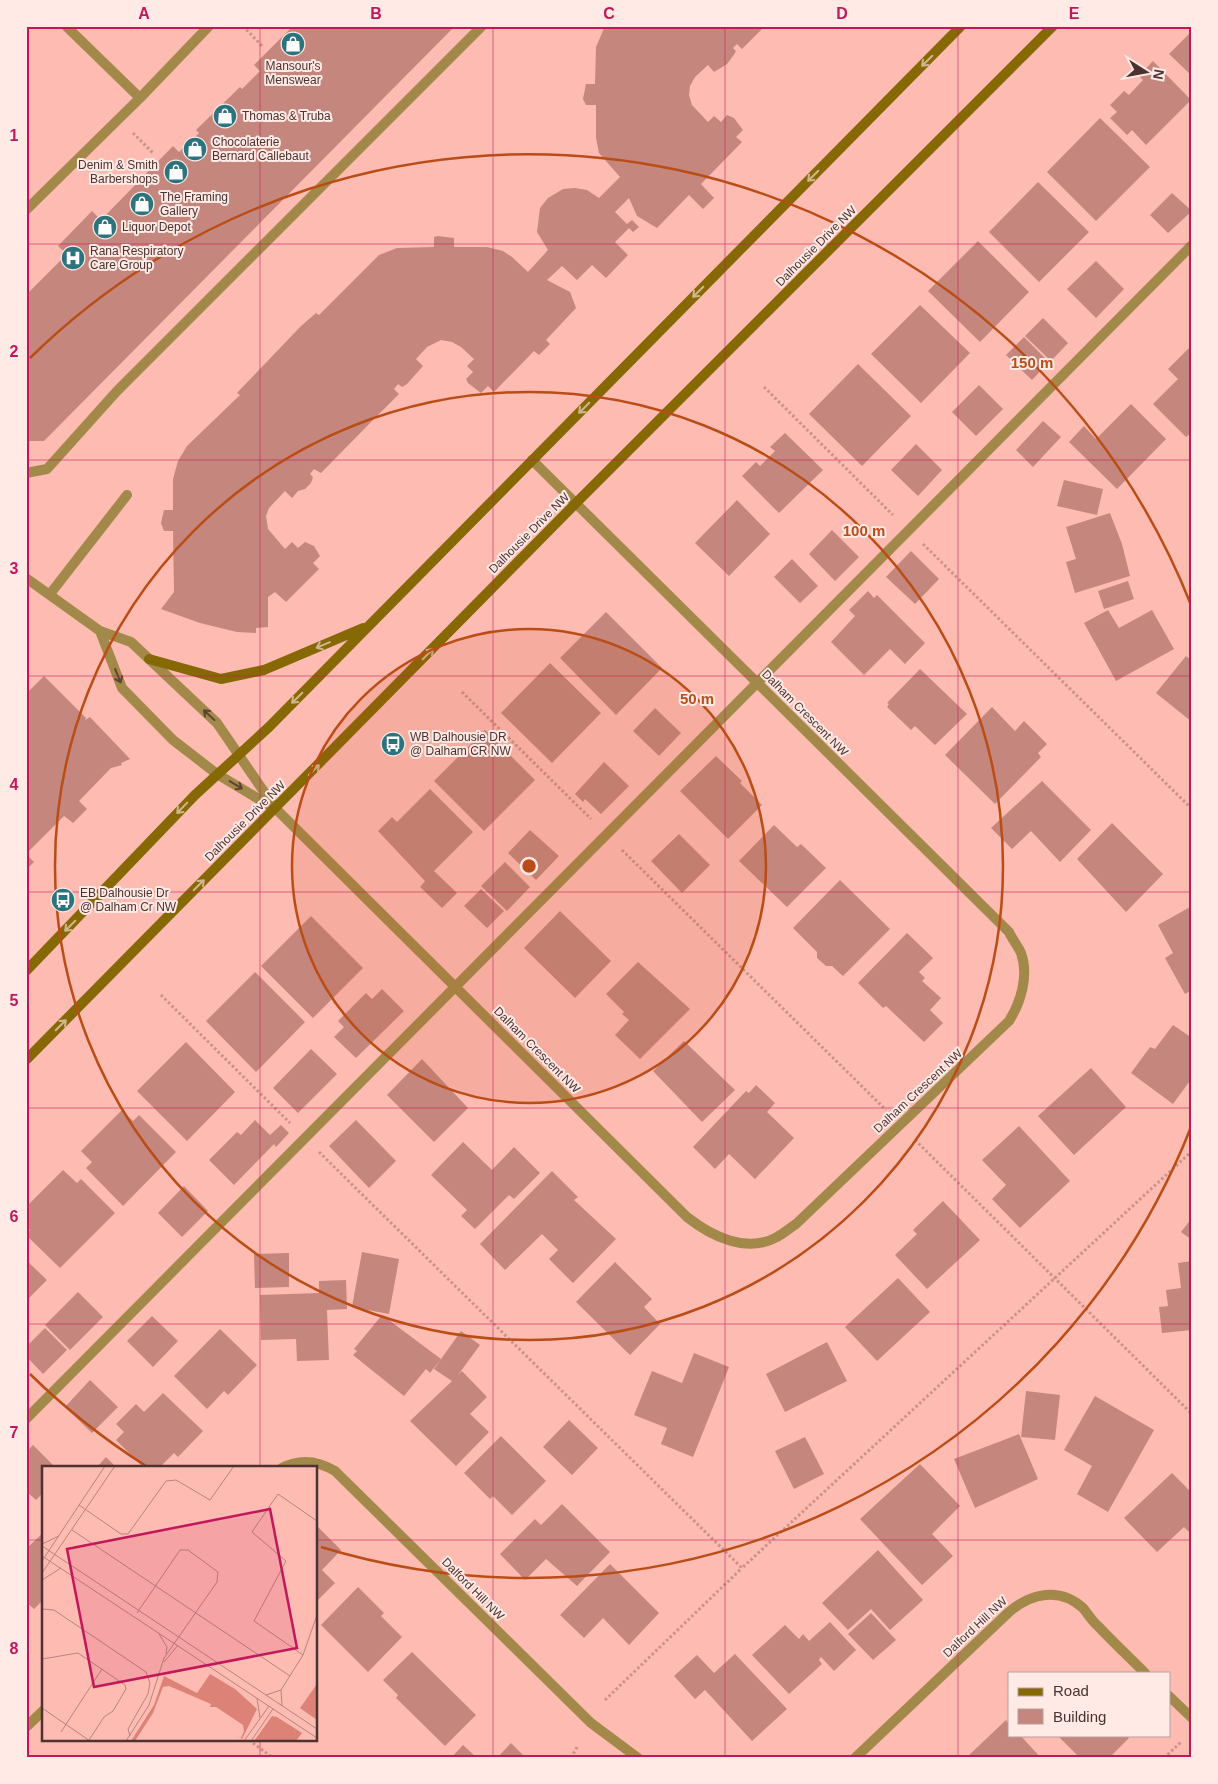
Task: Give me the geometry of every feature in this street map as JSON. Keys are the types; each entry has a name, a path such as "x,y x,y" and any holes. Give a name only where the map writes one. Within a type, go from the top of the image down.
{"street":[{"path":"66,26 140,98"},
{"path":"26,210 140,98 209,26"},
{"path":"26,473 47,468 117,390 482,26"},
{"path":"26,970 217,774 269,727 961,26"},
{"name":"Dalhousie Drive NW","path":"26,1060 576,503 1053,26"},
{"path":"26,1419 1192,245"},
{"name":"Dalham Crescent NW","path":"275,808 687,1217 703,1230 730,1242 752,1244 775,1238 796,1224 1010,1021 1020,1005 1024,982 1021,953 1008,932 532,460"},
{"path":"50,594 127,495"},
{"path":"26,578 100,631 131,642 217,723 275,808"},
{"path":"149,659 221,679 264,670 368,626"},
{"path":"100,631 122,688 184,750 217,774 275,808"},
{"name":"Dalford Hill NW","path":"287,1466 297,1462 311,1462 324,1464 335,1471 591,1722 638,1758"},
{"name":"Dalford Hill NW","path":"855,1758 1009,1612 1030,1597 1043,1594 1056,1595 1070,1600 1083,1609 1092,1621 1144,1672"},
{"path":"1170,1697 1192,1718"},
{"path":"26,1727 42,1712"}],"path":[{"path":"243,26 263,46"},
{"path":"119,119 154,154"},
{"path":"764,387 1192,809"},
{"path":"462,692 1192,1414"},
{"path":"161,995 742,1568"},
{"path":"605,1700 742,1568 1192,1151"},
{"path":"252,1742 273,1758"},
{"path":"1164,1758 1181,1742"},
{"path":"571,1758 578,1747"}],"building":[{"path":"293,26 455,26 44,441 26,441 26,295 67,254 58,246 92,211 101,220 173,146 179,152 189,143 199,133 196,130 240,87 242,89 260,71 254,65"},
{"path":"605,26 765,26 742,49 737,44 733,48 736,51 727,64 714,72 708,65 695,77 690,86 689,95 692,105 708,122 714,116 721,122 727,115 734,118 743,130 736,137 742,142 701,184 714,198 703,209 689,195 657,228 637,216 629,198 615,212 627,224 632,220 639,227 633,232 629,228 615,242 628,255 606,278 592,265 577,280 562,266 547,280 570,292 576,308 546,340 550,344 539,355 534,351 494,392 488,386 481,393 468,383 466,379 473,372 467,366 474,359 461,347 452,342 441,340 427,347 416,359 423,366 407,384 402,387 398,384 394,389 399,394 321,473 314,469 310,474 313,477 311,483 305,489 298,491 292,498 285,491 269,508 266,516 268,529 285,549 292,542 298,548 305,542 314,546 320,556 313,563 319,569 286,602 275,592 268,597 268,627 256,628 256,633 237,632 200,623 161,609 174,592 173,531 164,531 161,523 164,510 173,510 173,479 178,461 187,446 240,395 237,393 301,326 316,313 319,315 379,255 397,248 434,247 434,237 438,236 454,238 454,247 487,247 503,251 528,272 548,250 537,232 540,208 548,198 563,189 575,188 587,190 599,198 620,177 599,153 596,138 596,105 586,105 583,99 586,84 595,84 596,47"},
{"path":"1192,31 1192,76 1169,54"},
{"path":"1153,61 1191,100 1146,145 1132,130 1127,135 1110,118 1117,112 1110,105 1124,91 1129,95 1143,80 1139,76"},
{"path":"1100,118 1150,167 1096,221 1047,172"},
{"path":"1038,182 1089,232 1039,282 989,232"},
{"path":"1172,193 1192,211 1168,233 1150,215"},
{"path":"978,241 1029,292 980,342 928,291"},
{"path":"1096,261 1124,289 1096,318 1067,289"},
{"path":"920,305 970,353 921,403 871,354"},
{"path":"1043,318 1068,343 1051,361 1025,336"},
{"path":"1024,337 1049,362 1032,380 1006,355"},
{"path":"1192,345 1192,432 1186,437 1153,404 1178,379 1168,369"},
{"path":"858,364 911,416 862,466 809,414"},
{"path":"979,385 1003,409 976,436 952,412"},
{"path":"1131,404 1166,439 1117,489 1069,442 1084,426 1096,439"},
{"path":"1043,421 1061,437 1033,467 1016,450"},
{"path":"785,433 823,470 779,513 742,476 756,462 760,466 775,451 770,447"},
{"path":"916,444 942,470 918,496 891,470"},
{"path":"1064,480 1103,489 1097,515 1057,506"},
{"path":"737,500 770,534 729,576 695,543"},
{"path":"1110,513 1122,544 1130,576 1075,593 1066,562 1076,559 1066,527"},
{"path":"832,530 859,557 835,581 809,554"},
{"path":"911,551 939,579 915,604 886,577"},
{"path":"792,559 818,586 800,603 774,577"},
{"path":"1128,581 1134,599 1104,609 1098,591"},
{"path":"868,591 874,598 877,595 925,643 905,664 890,649 864,675 831,642 855,616 849,610"},
{"path":"1108,610 1119,628 1152,610 1174,649 1116,681 1084,623"},
{"path":"606,612 662,668 616,715 560,658"},
{"path":"1186,656 1192,661 1192,722 1156,693"},
{"path":"550,663 601,713 552,763 501,713"},
{"path":"920,669 967,714 935,745 915,726 911,730 887,707 889,704 887,703"},
{"path":"44,676 86,718 85,720 90,717 130,759 121,763 122,765 111,768 79,801 87,809 73,823 64,816 26,854 26,694"},
{"path":"992,707 1015,731 1024,721 1047,744 1038,753 1041,757 995,804 945,755"},
{"path":"655,708 681,733 659,756 633,731"},
{"path":"485,730 535,780 484,831 434,781"},
{"path":"716,756 742,781 740,783 762,805 728,839 680,791"},
{"path":"604,762 629,786 601,814 585,799 583,802 575,794"},
{"path":"1042,781 1091,830 1060,862 1031,831 1012,849 991,828"},
{"path":"430,789 473,832 434,871 457,893 442,908 420,887 425,881 378,831 392,817 397,822"},
{"path":"1112,823 1163,874 1126,912 1077,859"},
{"path":"774,825 797,847 801,844 826,868 787,907 739,861"},
{"path":"530,830 559,856 536,880 508,853"},
{"path":"679,834 710,865 682,893 651,861"},
{"path":"26,854 34,862 26,870"},
{"path":"505,862 530,887 507,911 481,886"},
{"path":"840,880 890,929 843,976 832,966 826,966 817,958 817,952 793,928"},
{"path":"481,889 504,911 487,928 464,906"},
{"path":"1192,906 1192,990 1185,994 1165,958 1173,953 1158,925"},
{"path":"560,911 611,961 575,998 524,948"},
{"path":"311,916 363,968 313,1018 261,966"},
{"path":"907,933 933,958 919,972 925,978 922,981 941,998 930,1010 943,1023 924,1042 886,1006 883,1008 858,983"},
{"path":"638,962 690,1009 640,1059 615,1035 629,1020 622,1014 624,1012 606,994"},
{"path":"255,972 305,1022 256,1072 206,1021"},
{"path":"382,989 404,1011 356,1058 334,1037 344,1027 338,1021 366,993 372,999"},
{"path":"1173,1025 1192,1038 1192,1078 1173,1104 1131,1073 1150,1047 1155,1049"},
{"path":"684,1041 735,1090 702,1122 653,1071"},
{"path":"186,1042 235,1092 187,1141 137,1091"},
{"path":"311,1049 337,1074 298,1113 273,1088"},
{"path":"422,1059 468,1108 434,1142 387,1095"},
{"path":"1091,1068 1126,1107 1074,1155 1038,1116"},
{"path":"756,1085 775,1103 767,1112 794,1138 755,1179 729,1154 715,1169 693,1147 746,1091 749,1093"},
{"path":"122,1110 133,1121 139,1115 176,1152 123,1206 86,1168 92,1162 81,1151"},
{"path":"255,1120 270,1135 281,1125 289,1133 276,1147 274,1144 234,1185 209,1160 237,1132 241,1135"},
{"path":"356,1120 396,1161 369,1188 329,1146"},
{"path":"1019,1126 1070,1181 1020,1228 992,1199 1006,1185 982,1160"},
{"path":"463,1142 492,1170 514,1147 540,1173 514,1199 509,1195 475,1229 461,1216 467,1210 431,1175"},
{"path":"63,1170 77,1183 81,1179 115,1213 60,1268 26,1235 30,1230 26,1227 26,1207"},
{"path":"552,1171 578,1197 574,1200 616,1239 573,1283 549,1259 558,1250 542,1234 505,1270 480,1244"},
{"path":"184,1186 208,1211 182,1237 158,1213"},
{"path":"943,1201 980,1240 927,1289 895,1255 917,1234 913,1230"},
{"path":"1192,1218 1192,1240 1181,1232"},
{"path":"362,1252 399,1259 389,1314 352,1307"},
{"path":"289,1253 289,1287 255,1288 254,1254"},
{"path":"26,1260 47,1280 26,1301"},
{"path":"1192,1261 1192,1330 1162,1333 1159,1307 1168,1306 1166,1290 1181,1288 1178,1263"},
{"path":"615,1262 652,1299 644,1307 660,1324 630,1355 576,1302"},
{"path":"898,1278 930,1312 877,1361 845,1327"},
{"path":"346,1280 347,1309 327,1310 329,1360 297,1361 296,1339 261,1340 260,1295 319,1293 319,1281"},
{"path":"78,1292 103,1317 70,1350 45,1325"},
{"path":"382,1315 441,1359 430,1373 426,1369 404,1396 353,1355 357,1351 354,1349"},
{"path":"152,1316 178,1341 153,1367 127,1341"},
{"path":"45,1328 67,1350 43,1374 26,1356 26,1347"},
{"path":"220,1329 257,1365 228,1395 224,1391 207,1409 174,1376"},
{"path":"461,1331 480,1345 458,1375 462,1371 487,1397 470,1414 489,1432 456,1466 410,1421 452,1381 434,1369"},
{"path":"827,1342 847,1381 785,1412 766,1374"},
{"path":"694,1353 729,1367 693,1457 661,1444 667,1428 634,1415 652,1371 682,1383"},
{"path":"90,1380 118,1407 92,1433 65,1407"},
{"path":"1026,1391 1060,1395 1055,1440 1021,1437"},
{"path":"163,1393 203,1431 178,1457 174,1453 161,1466 142,1466 116,1440 124,1432 116,1424 136,1404 144,1412"},
{"path":"1095,1396 1154,1430 1108,1512 1077,1494 1092,1466 1064,1450"},
{"path":"569,1420 598,1448 572,1475 543,1447"},
{"path":"1019,1434 1038,1479 975,1508 954,1459"},
{"path":"501,1436 546,1481 512,1515 493,1496 490,1499 464,1473"},
{"path":"805,1437 824,1474 794,1489 775,1451"},
{"path":"33,1445 54,1466 42,1466 42,1494 36,1500 26,1491 26,1452"},
{"path":"106,1457 115,1466 98,1466"},
{"path":"920,1464 960,1506 932,1534 953,1556 922,1585 860,1519"},
{"path":"1172,1473 1192,1493 1192,1535 1184,1527 1157,1552 1124,1518"},
{"path":"562,1504 610,1552 577,1586 546,1559 525,1580 500,1554 535,1519 541,1525"},
{"path":"318,1527 341,1550 322,1570 335,1583 318,1600"},
{"path":"42,1534 42,1601 34,1609 26,1602 26,1549"},
{"path":"878,1550 923,1600 890,1630 871,1609 848,1630 822,1603"},
{"path":"610,1564 659,1613 629,1645 603,1618 584,1638 560,1615"},
{"path":"358,1587 384,1613 381,1616 402,1637 368,1672 321,1625"},
{"path":"871,1613 896,1640 873,1660 848,1634"},
{"path":"830,1622 856,1650 834,1671 821,1657 819,1660 822,1664 789,1694 752,1655 785,1625 799,1639 803,1634 809,1641"},
{"path":"412,1652 476,1715 445,1746 396,1698 398,1695 383,1680"},
{"path":"735,1654 787,1709 752,1741 705,1690 695,1699 674,1676 697,1655 714,1673"},
{"path":"1006,1720 1008,1723 1008,1736 1021,1736 1041,1758 966,1758"},
{"path":"1058,1736 1127,1736 1129,1738 1109,1758 1080,1758"},
{"path":"511,1743 526,1758 497,1758"},
{"path":"463,1745 477,1758 451,1758"}],"place":[{"name":"Mansour's Menswear","path":"293,44"},
{"name":"Thomas & Truba","path":"225,116"},
{"name":"Chocolaterie Bernard Callebaut","path":"195,149"},
{"name":"Denim & Smith Barbershops","path":"176,172"},
{"name":"The Framing Gallery","path":"142,204"},
{"name":"Liquor Depot","path":"105,227"},
{"name":"Rana Respiratory Care Group","path":"73,258"},
{"name":"WB Dalhousie DR @ Dalham CR NW","path":"393,744"},
{"name":"EB Dalhousie Dr @ Dalham Cr NW","path":"63,900"}]}
